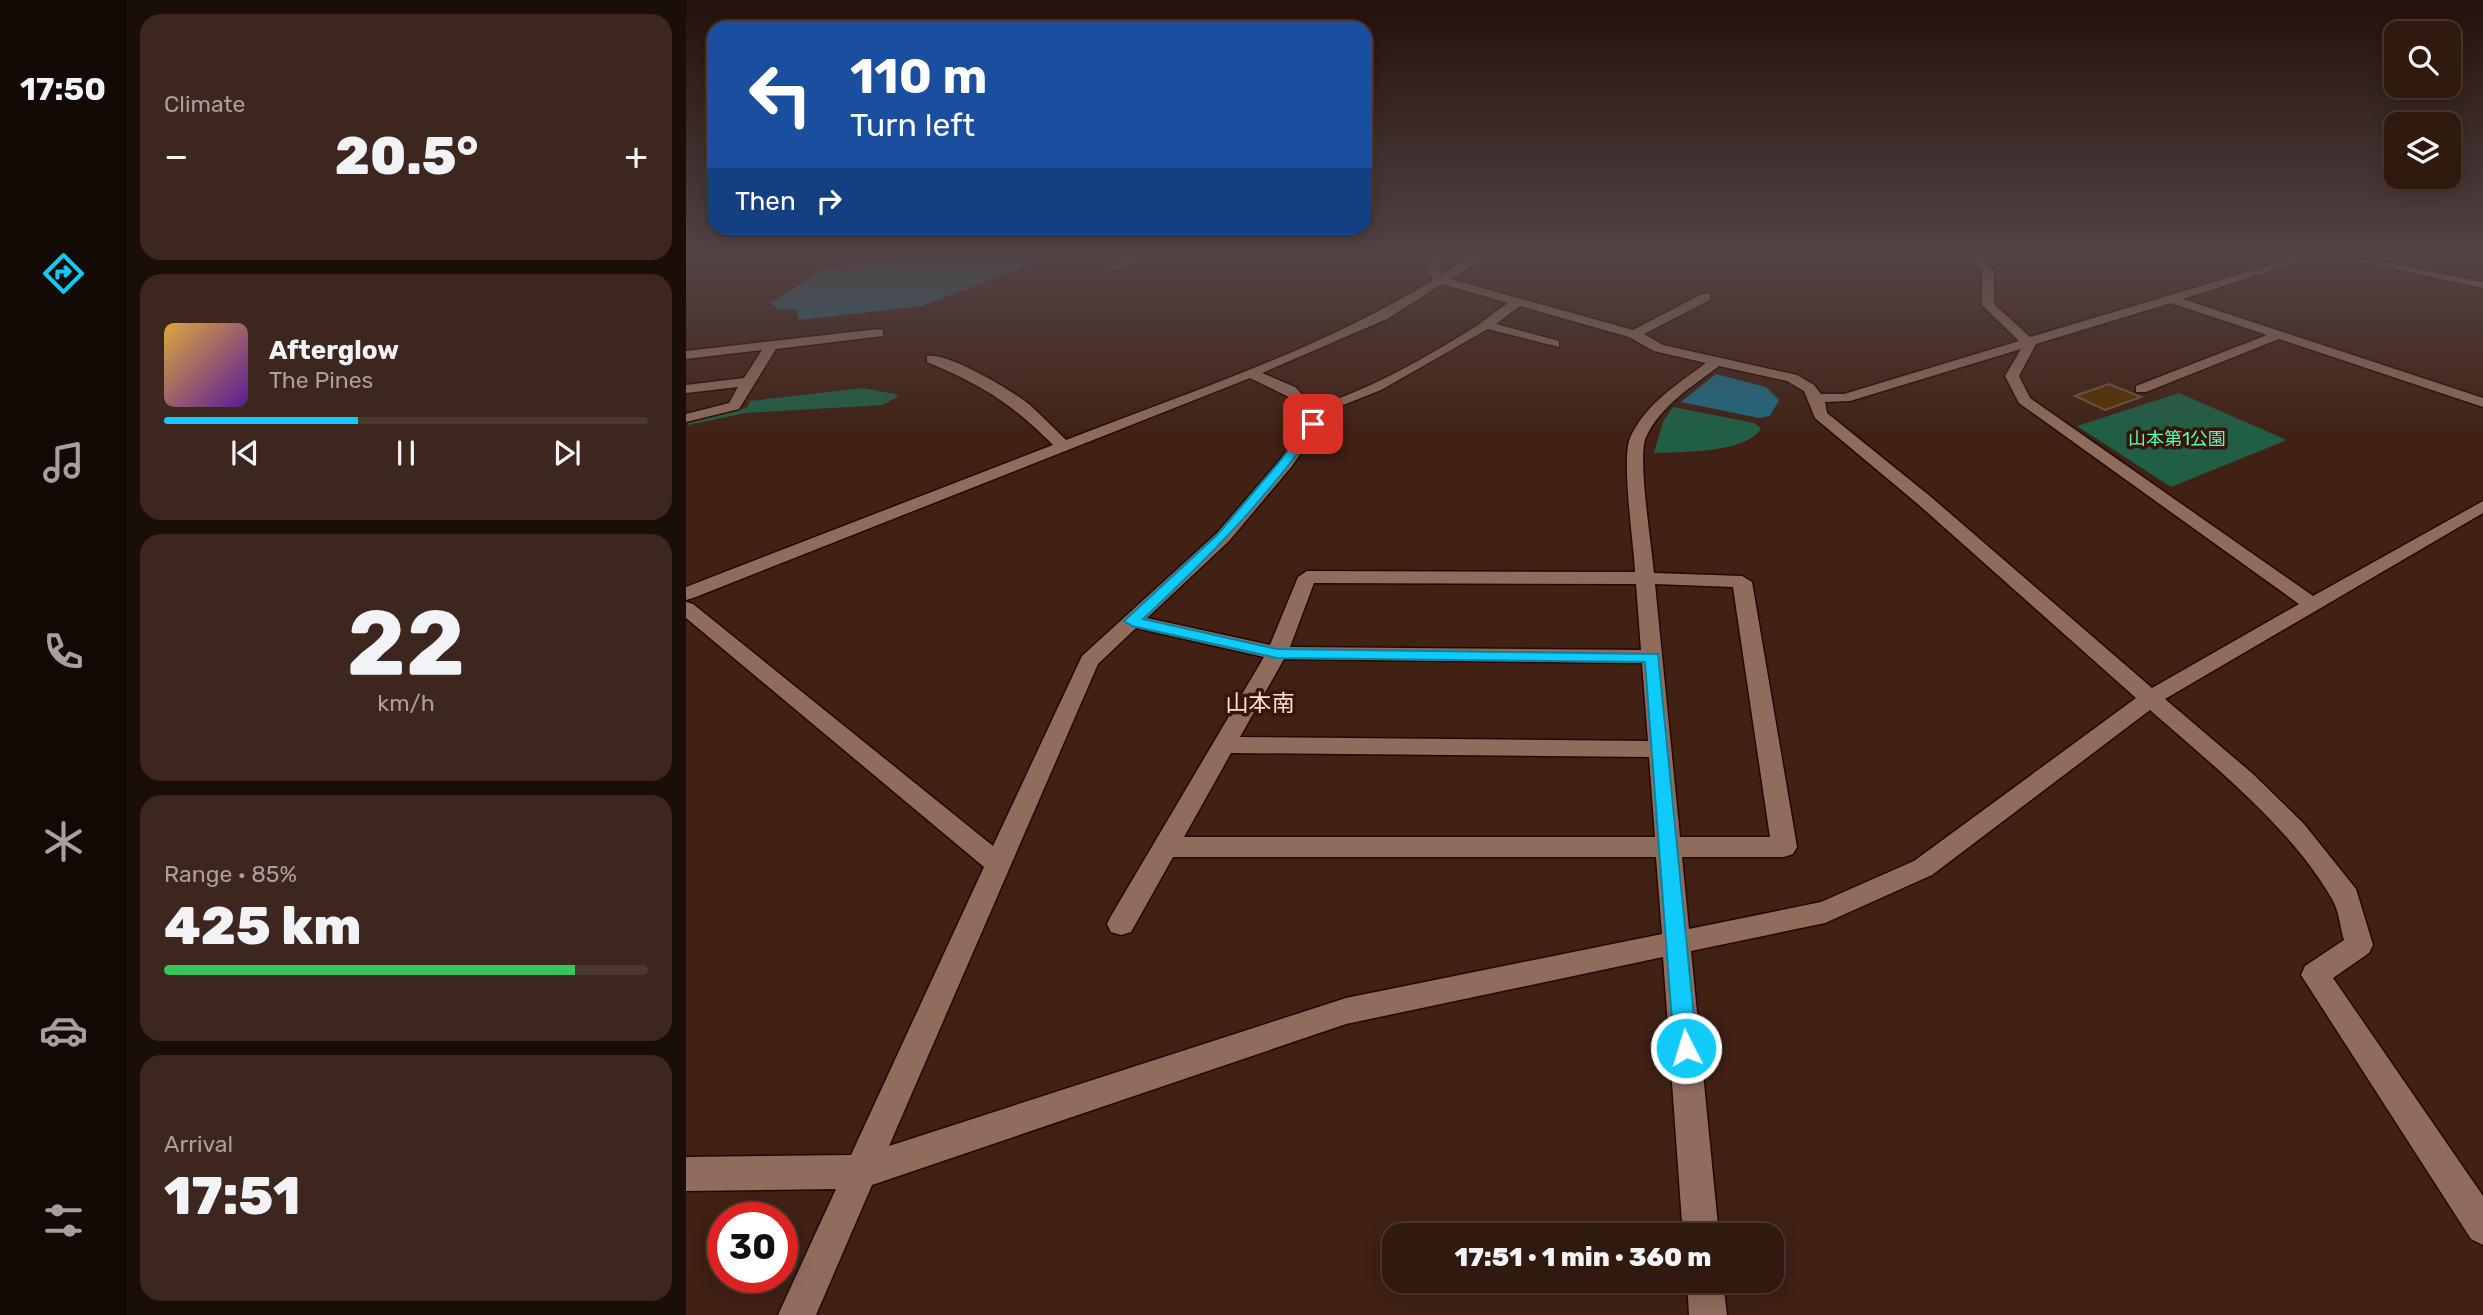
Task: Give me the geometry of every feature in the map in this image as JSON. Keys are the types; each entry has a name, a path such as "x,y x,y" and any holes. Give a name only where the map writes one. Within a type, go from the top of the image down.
{"street":[{"path":"686,594 1250,373 1383,315"},
{"path":"1311,412 1328,408 1389,379 1487,325 1497,315"},
{"path":"1560,315 1633,334 1659,348 1792,378 1810,387 1819,398 1820,415 1925,501 2244,780 2295,831 2346,897 2359,946 2315,975 2483,1227"},
{"path":"1633,334 1670,315"},
{"path":"1999,315 2030,344"},
{"path":"1819,398 1845,398 2120,315"},
{"path":"2220,315 2483,403"},
{"path":"1487,325 1554,344"},
{"path":"686,355 878,333"},
{"path":"2141,389 2278,335"},
{"path":"2030,344 2012,376 2024,400 2311,604"},
{"path":"686,418 734,406 772,345"},
{"path":"932,359 974,377 1023,407 1064,447"},
{"path":"1700,1223 1636,467 1637,439 1663,402 1717,361"},
{"path":"797,1315 1089,661 1223,537 1286,463 1313,424 1311,412 1301,396 1250,373"},
{"path":"686,389 749,382"},
{"path":"686,1174 861,1172 1346,1011 1825,912 1923,868 2149,699 2483,506"},
{"path":"1121,924 1168,847 1277,653 1307,577 1646,578 1741,582 1784,848 1669,850 1168,847"},
{"path":"686,608 999,865"},
{"path":"1132,621 1277,653 1653,657"},
{"path":"1225,744 1661,749"},
{"path":"1706,1293 1707,1315"}],"green space":[{"path":"863,388 900,395 883,405 746,413 688,425 686,421 747,408 750,401"},
{"name":"山本第1公園","path":"2179,393 2287,440 2171,487 2077,426"},
{"path":"1673,407 1754,423 1761,428 1754,436 1729,447 1654,453 1663,422"}],"water":[{"path":"798,315 840,315 799,320"},
{"path":"1716,374 1766,387 1779,400 1770,416 1759,418 1681,402"}],"building":[{"path":"2109,384 2141,397 2105,410 2075,396"}],"district":[{"name":"山本南","path":"1260,703"}],"route":[{"path":"1313,424 1286,463 1223,537 1132,621 1277,653 1653,657 1686,1048"}]}
